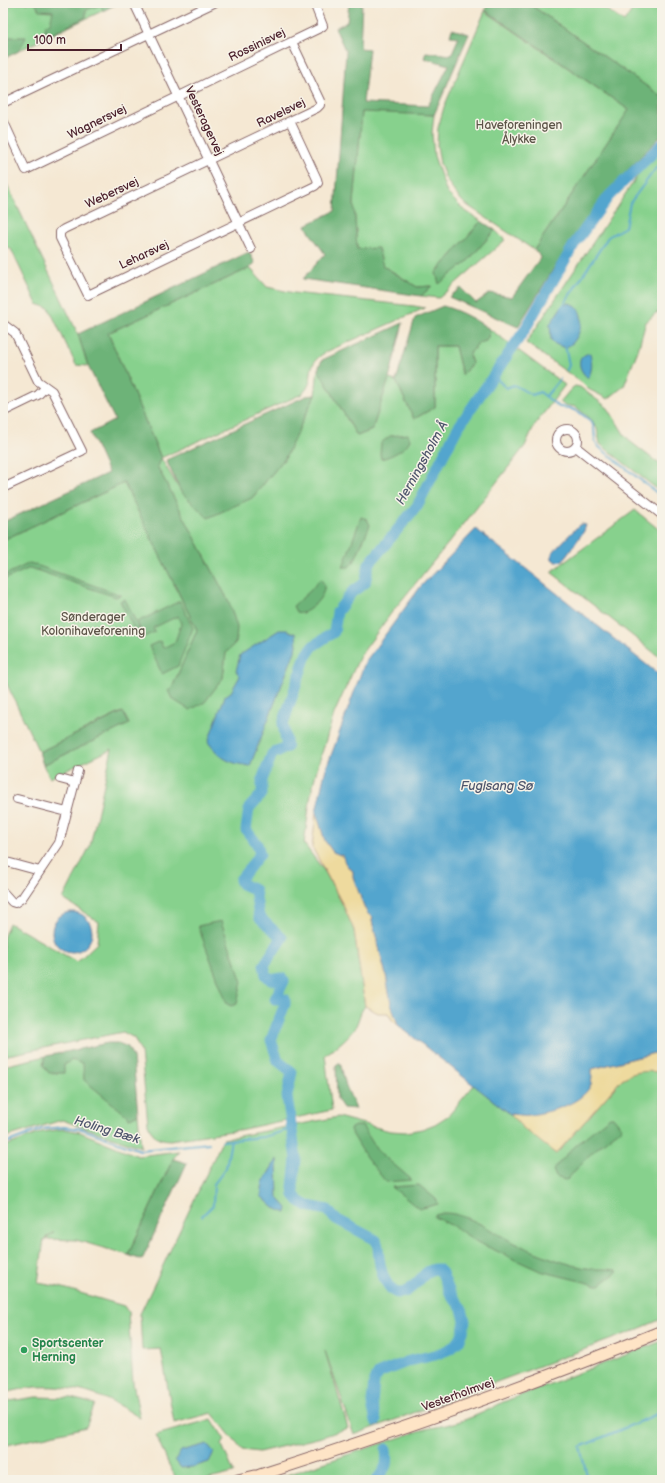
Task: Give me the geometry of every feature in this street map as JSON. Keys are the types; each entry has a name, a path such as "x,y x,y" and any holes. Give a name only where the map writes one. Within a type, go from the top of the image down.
{"street":[{"name":"Vesteragervej","path":"134,3 251,249"},
{"path":"3,103 214,3"},
{"name":"Rossinisvej","path":"179,96 323,26 314,3"},
{"name":"Ravelsvej","path":"209,160 317,108 320,105 320,101 292,42"},
{"name":"Wagnersvej","path":"3,120 26,170 179,96"},
{"path":"239,223 315,186 318,183 290,121"},
{"name":"Webersvej","path":"74,266 60,238 60,232 209,160"},
{"name":"Leharsvej","path":"74,266 88,295 239,223"},
{"path":"3,488 82,451 52,391 38,381 15,333 5,329"},
{"path":"3,412 38,395 46,387"},
{"path":"576,447 662,515"},
{"path":"3,892 12,902 18,902 58,843 68,812 78,771"},
{"path":"60,779 75,783"},
{"path":"16,799 68,812"},
{"path":"3,861 40,871"},
{"name":"Vesterholmvej","path":"238,1480 260,1475 469,1406 574,1367 662,1331"},
{"name":"Vesterholmvej","path":"249,1480 260,1475"}],"green space":[{"path":"16,3 119,3 3,58 3,9"},
{"path":"35,3 115,4 103,11 101,5 86,10 86,17 46,37 45,26 50,23 53,11 39,10"},
{"path":"349,3 362,3 360,48 369,49 363,103 428,106 449,65 424,58 426,52 451,55 459,37 450,36 452,29 469,34 434,115 362,112 354,203 357,249 378,248 383,266 417,287 432,286 421,296 303,279 325,254 306,225 335,211 346,52 335,28 347,22"},
{"path":"488,3 528,3 662,97 662,135 627,171 594,213 554,268 518,327 449,297 461,288 476,303 490,293 512,297 541,257 534,250 629,110 485,10"},
{"path":"528,3 597,3 624,22 637,3 647,3 662,14 662,97"},
{"name":"Haveforeningen Ålykke","path":"485,11 629,110 534,250 464,203 446,179 440,164 437,145 438,128 444,107"},
{"path":"3,37 26,37 19,51 3,59"},
{"path":"362,111 434,115 432,133 434,156 447,193 464,210 481,221 436,273 467,262 495,230 505,240 439,298 421,296 431,286 417,287 357,249 354,203"},
{"path":"662,149 662,311 656,313 646,322 638,350 624,386 608,399 588,389 582,383 526,343 644,166"},
{"path":"3,176 78,334 88,366 76,365 49,308 37,304 11,249 3,246"},
{"path":"481,221 495,230 467,262 439,284 436,273"},
{"path":"249,252 255,263 250,268 108,333 161,458 157,466 229,602 237,627 236,642 226,653 223,678 205,702 190,710 172,699 168,690 172,688 197,630 124,483 3,540 3,522 108,473 90,433 115,420 88,366 78,334"},
{"path":"250,268 267,287 294,293 425,308 326,352 318,357 312,368 307,388 302,394 161,458 108,333"},
{"path":"443,306 468,316 491,330 486,341 478,343 469,355 472,363 462,375 455,346 435,346 435,407 414,419 396,381 415,318"},
{"path":"403,323 389,379 372,430 357,436 318,369 322,360"},
{"name":"Sønderager Kolonihaveforening","path":"491,330 565,385 534,426 525,446 392,612 360,656 334,714 311,793 304,844 325,872 343,905 354,930 365,1006 356,1026 351,1033 325,1055 332,1110 239,1130 170,1140 158,1138 148,1124 141,1052 134,1038 123,1032 3,1056 3,938 9,923 77,962 97,943 99,922 63,899 90,846 112,749 50,778 43,765 129,724 122,712 39,752 3,676 3,540 124,483 197,630 172,688 168,690 223,678 226,652 236,642 229,602 157,466 161,458 181,492 252,498 285,458 315,395 318,369 357,436 372,430 389,379 396,381 414,419 435,407 435,346 455,346 462,375 472,363 469,355 478,343 486,341"},
{"path":"575,386 580,387 608,408 624,434 632,443 662,466 662,493 600,444 597,429 592,420 576,407 564,405 560,402"},
{"path":"315,395 285,458 252,498 208,518 181,492 166,460 306,396"},
{"path":"408,434 410,440 402,450 381,459 381,443 390,436"},
{"path":"635,510 662,532 662,659 551,572"},
{"path":"361,517 367,519 370,525 354,562 349,567 343,567"},
{"path":"30,563 121,595 116,597 30,568 3,580 3,576"},
{"path":"320,579 324,588 320,598 311,608 306,611 302,613 296,612 293,606 310,591"},
{"path":"125,599 143,637 139,639 120,601"},
{"path":"180,601 193,628 178,666 162,674 149,646 160,641 163,648 175,642 181,624 178,616 153,628 155,632 144,637 137,622"},
{"path":"123,712 129,724 43,765 39,752"},
{"path":"221,921 242,982 237,1004 231,1006 227,1004 198,926"},
{"path":"108,1043 118,1043 128,1047 133,1057 138,1114 130,1118 84,1080 83,1064 72,1060 64,1065 64,1073 49,1073 43,1065 46,1056"},
{"path":"46,1056 43,1065 64,1065 72,1059 83,1064 129,1118 138,1114 141,1147 62,1120 3,1138 3,1066"},
{"path":"339,1063 346,1086 356,1109 343,1108 337,1099 336,1065"},
{"path":"645,1071 662,1072 662,1319 631,1332 354,1435 325,1351 348,1428 322,1437 259,1452 242,1450 212,1413 174,1423 161,1349 142,1350 140,1314 223,1139 338,1117 390,1131 406,1132 422,1129 435,1124 449,1115 474,1085 556,1154 622,1079 632,1073"},
{"path":"610,1117 613,1117 622,1128 593,1152 568,1179 565,1180 556,1177 553,1170 559,1162"},
{"path":"355,1126 362,1126 378,1151 412,1180 386,1182 366,1157 350,1130"},
{"path":"64,1129 80,1132 138,1156 179,1151 173,1159 128,1255 76,1240 45,1239 54,1232 44,1239 38,1283 60,1287 124,1306 128,1312 133,1383 140,1418 103,1398 78,1390 36,1387 3,1393 3,1147 42,1132"},
{"path":"173,1159 187,1163 142,1260 128,1255"},
{"path":"419,1185 437,1200 438,1204 419,1209 392,1187"},
{"path":"444,1213 463,1216 517,1244 554,1259 583,1267 617,1270 617,1272 600,1285 597,1285 540,1271 477,1242 455,1227 434,1217 435,1215"},
{"path":"662,1341 662,1480 272,1480 425,1429 465,1420 503,1402"},
{"path":"36,1397 71,1398 95,1404 86,1427 3,1446 3,1402"},
{"path":"212,1419 225,1440 222,1445 234,1473 205,1480 177,1480 156,1435"}],"sand":[{"path":"316,812 325,841 333,852 343,856 347,866 353,871 365,909 373,917 372,921 386,975 391,1004 398,1025 392,1020 388,1013 378,1013 365,1006 354,930 343,905 312,847"},
{"path":"662,1051 662,1072 642,1072 632,1074 622,1079 556,1154 522,1127 510,1114 528,1115 591,1085 592,1069"}],"water":[{"path":"569,303 578,309 581,324 578,335 572,344 565,348 555,344 551,340 550,324 562,306"},
{"path":"590,353 592,366 588,378 580,367 580,360 582,357"},
{"path":"579,525 586,525 584,531 563,561 556,562 552,559 552,553"},
{"name":"Fuglsang Sø","path":"476,529 662,677 662,1051 592,1069 591,1084 581,1097 555,1110 527,1115 510,1114 398,1025 391,1004 386,975 372,921 373,917 368,914 365,909 353,877 353,871 344,861 343,856 333,852 325,841 316,812 325,772 365,662 421,586"},
{"path":"279,630 287,630 296,634 297,646 250,766 230,762 221,756 208,742 225,696 231,692 240,676 236,671 240,655"},
{"path":"72,912 80,914 86,918 90,924 92,932 90,940 86,946 80,950 72,952 64,950 58,946 54,940 52,932 54,924 58,918 64,914"},
{"path":"277,1159 278,1198 287,1208 286,1213 274,1208 261,1196 263,1182"},
{"path":"207,1444 214,1452 209,1462 193,1467 181,1468 175,1460 181,1451"}],"waterway":[{"name":"Herningsholm Å","path":"376,1421 372,1404 374,1381 379,1373 409,1361 435,1355 450,1349 459,1341 463,1332 465,1321 462,1309 450,1293 442,1273 438,1269 427,1272 408,1290 398,1293 393,1291 386,1282 382,1272 379,1261 378,1244 376,1240 334,1218 328,1210 308,1206 299,1201 294,1195 293,1187 296,1159 287,1096 292,1072 278,1061 271,1040 285,1004 285,999 275,999 284,981 282,978 271,980 266,975 264,965 282,938 259,917 255,890 242,884 240,880 260,854 257,844 246,830 249,808 262,794 262,780 272,754 287,747 283,724 305,658 313,646 334,632 337,612 352,592 365,583 369,564 417,506 457,429 524,331 575,243 609,196 662,144"},
{"path":"562,307 608,237 625,227 630,203 656,168 662,165"},
{"path":"565,345 569,365 567,370"},
{"path":"494,376 506,388 514,385 532,395 540,392 559,407 569,408 579,412 592,422 595,441 599,447 662,497"},
{"path":"546,396 560,379"},
{"name":"Holing Bæk","path":"3,1144 42,1129 64,1127 82,1129 140,1150 209,1143"},
{"name":"Holing Bæk","path":"222,1141 263,1137 291,1129"},
{"path":"202,1216 213,1205 214,1184 226,1168 231,1140"},
{"path":"588,1480 580,1447 662,1412"},
{"name":"Herningsholm Å","path":"377,1480 386,1466 386,1449"}],"place":[{"name":"Sportscenter Herning","path":"24,1350"}]}
